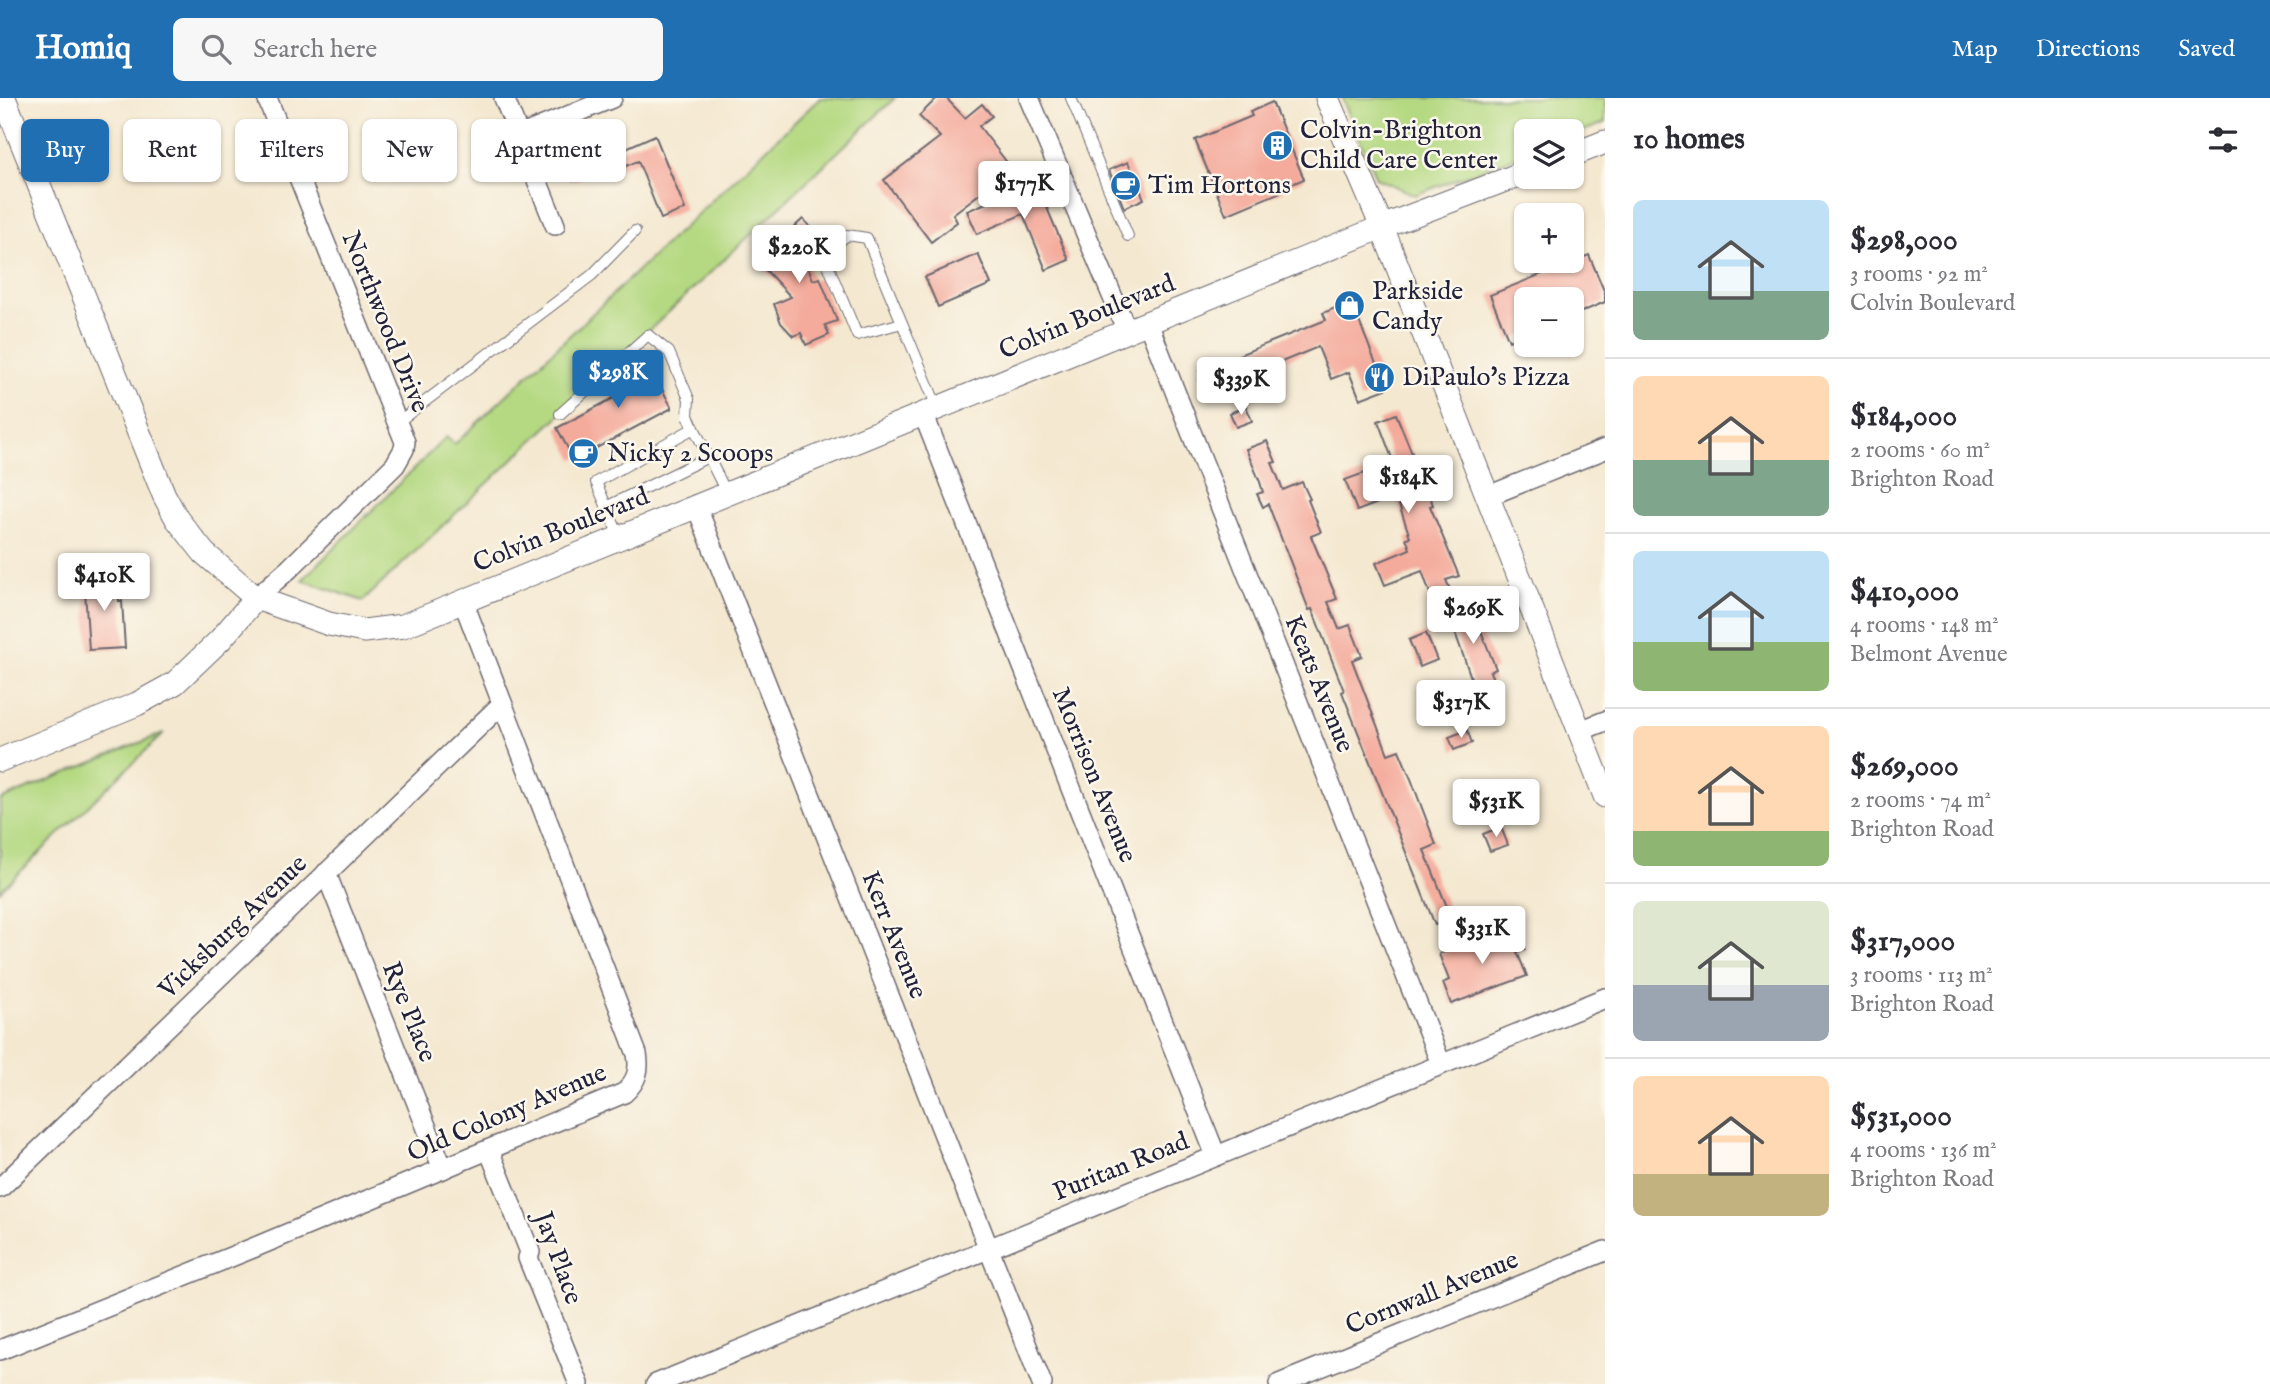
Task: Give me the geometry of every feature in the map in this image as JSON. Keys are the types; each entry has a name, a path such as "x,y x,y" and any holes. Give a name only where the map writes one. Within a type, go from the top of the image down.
{"street":[{"name":"Colvin Boulevard","path":"4,98 164,495 177,519 204,553 256,598 329,624 364,631 402,625 463,601 1382,227 1514,177"},
{"name":"Northwood Drive","path":"256,598 395,465 405,442 267,98"},
{"path":"504,98 512,119"},
{"path":"560,119 611,98"},
{"name":"Keats Avenue","path":"1029,98 1137,327 1441,1064"},
{"path":"1327,98 1382,227 1605,796"},
{"path":"1584,150 1605,142"},
{"path":"538,182 555,225"},
{"name":"Morrison Avenue","path":"930,410 1216,1156"},
{"path":"1488,496 1605,449"},
{"name":"Kerr Avenue","path":"696,505 1042,1384"},
{"path":"0,760 137,704 175,683 213,648 256,598"},
{"name":"Old Colony Avenue","path":"0,1350 489,1150 624,1093 632,1085 639,1065 632,1041 463,601"},
{"name":"Vicksburg Avenue","path":"0,1188 502,704"},
{"path":"1580,731 1605,721"},
{"name":"Rye Place","path":"326,873 443,1169"},
{"name":"Puritan Road","path":"656,1384 1605,998"},
{"name":"Jay Place","path":"489,1150 579,1384"},
{"name":"Cornwall Avenue","path":"1279,1384 1605,1251"}],"lane":[{"path":"1071,98 1128,236"},
{"path":"398,422 593,275 635,231"},
{"path":"902,323 857,335 828,265 830,250 847,235 867,238 902,323 930,410"},
{"path":"560,414 648,335 670,352 690,398 688,416 726,492"},
{"path":"619,536 596,482 694,428"},
{"path":"606,507 708,457"}],"green space":[{"path":"820,98 895,98 363,601 302,580 446,437 455,444"},
{"path":"1342,98 1605,98 1605,123 1584,131 1584,119 1514,119 1514,158 1415,195 1376,178"},
{"path":"164,733 0,891 0,800"}],"building":[{"path":"937,98 946,98 965,118 982,104 992,116 979,126 1012,169 953,214 957,222 931,242 884,180 940,137 919,116"},
{"path":"1272,102 1304,179 1226,215 1195,140 1252,116 1250,112"},
{"path":"655,135 685,209 661,219 638,161 626,166 626,148"},
{"name":"Tim Hortons","path":"1128,162 1144,199 1124,208 1109,170"},
{"path":"1036,182 1069,260 1046,270 1023,214 977,234 967,211"},
{"path":"803,219 821,239 804,256 813,280 820,278 837,321 825,325 829,335 806,345 801,333 793,336 781,323 774,304 791,297 757,261"},
{"path":"978,254 991,284 938,307 925,277"},
{"path":"1589,255 1605,293 1605,302 1584,311 1584,287 1514,287 1514,339 1509,341 1490,295 1544,273 1584,273 1584,257"},
{"path":"1347,303 1353,306 1386,389 1360,399 1349,372 1331,379 1318,347 1208,392 1199,371 1326,320 1323,313"},
{"path":"644,355 672,408 574,460 557,428 623,393 614,376 626,364"},
{"path":"1246,406 1252,421 1236,427 1230,413"},
{"path":"1396,414 1416,463 1422,461 1427,474 1423,476 1433,505 1430,506 1459,576 1446,580 1451,592 1432,599 1422,571 1385,585 1376,563 1410,549 1406,538 1410,537 1396,496 1357,511 1345,480 1364,473 1366,480 1396,469 1378,421"},
{"path":"1267,441 1283,490 1302,482 1310,499 1308,500 1321,532 1311,536 1337,599 1328,602 1339,629 1350,625 1362,656 1352,660 1388,754 1399,750 1411,779 1436,845 1424,850 1452,919 1435,925 1342,692 1344,691 1312,609 1309,610 1268,504 1263,507 1257,494 1263,492 1246,449"},
{"path":"118,574 125,648 89,650 84,576"},
{"path":"1470,603 1496,669 1490,672 1494,681 1475,689 1451,621 1456,619 1453,610"},
{"path":"1426,633 1437,660 1420,667 1409,640"},
{"path":"1467,730 1472,743 1454,750 1449,737"},
{"path":"1501,827 1508,845 1490,851 1483,834"},
{"path":"1518,931 1525,949 1517,952 1527,976 1451,1004 1443,983 1449,980 1439,954 1484,937 1486,942"}],"place":[{"name":"Colvin-Brighton Child Care Center","path":"1277,145"},
{"name":"Tim Hortons","path":"1125,185"},
{"name":"Parkside Candy","path":"1349,306"},
{"name":"DiPaulo's Pizza","path":"1379,377"},
{"name":"Nicky 2 Scoops","path":"584,453"}]}
